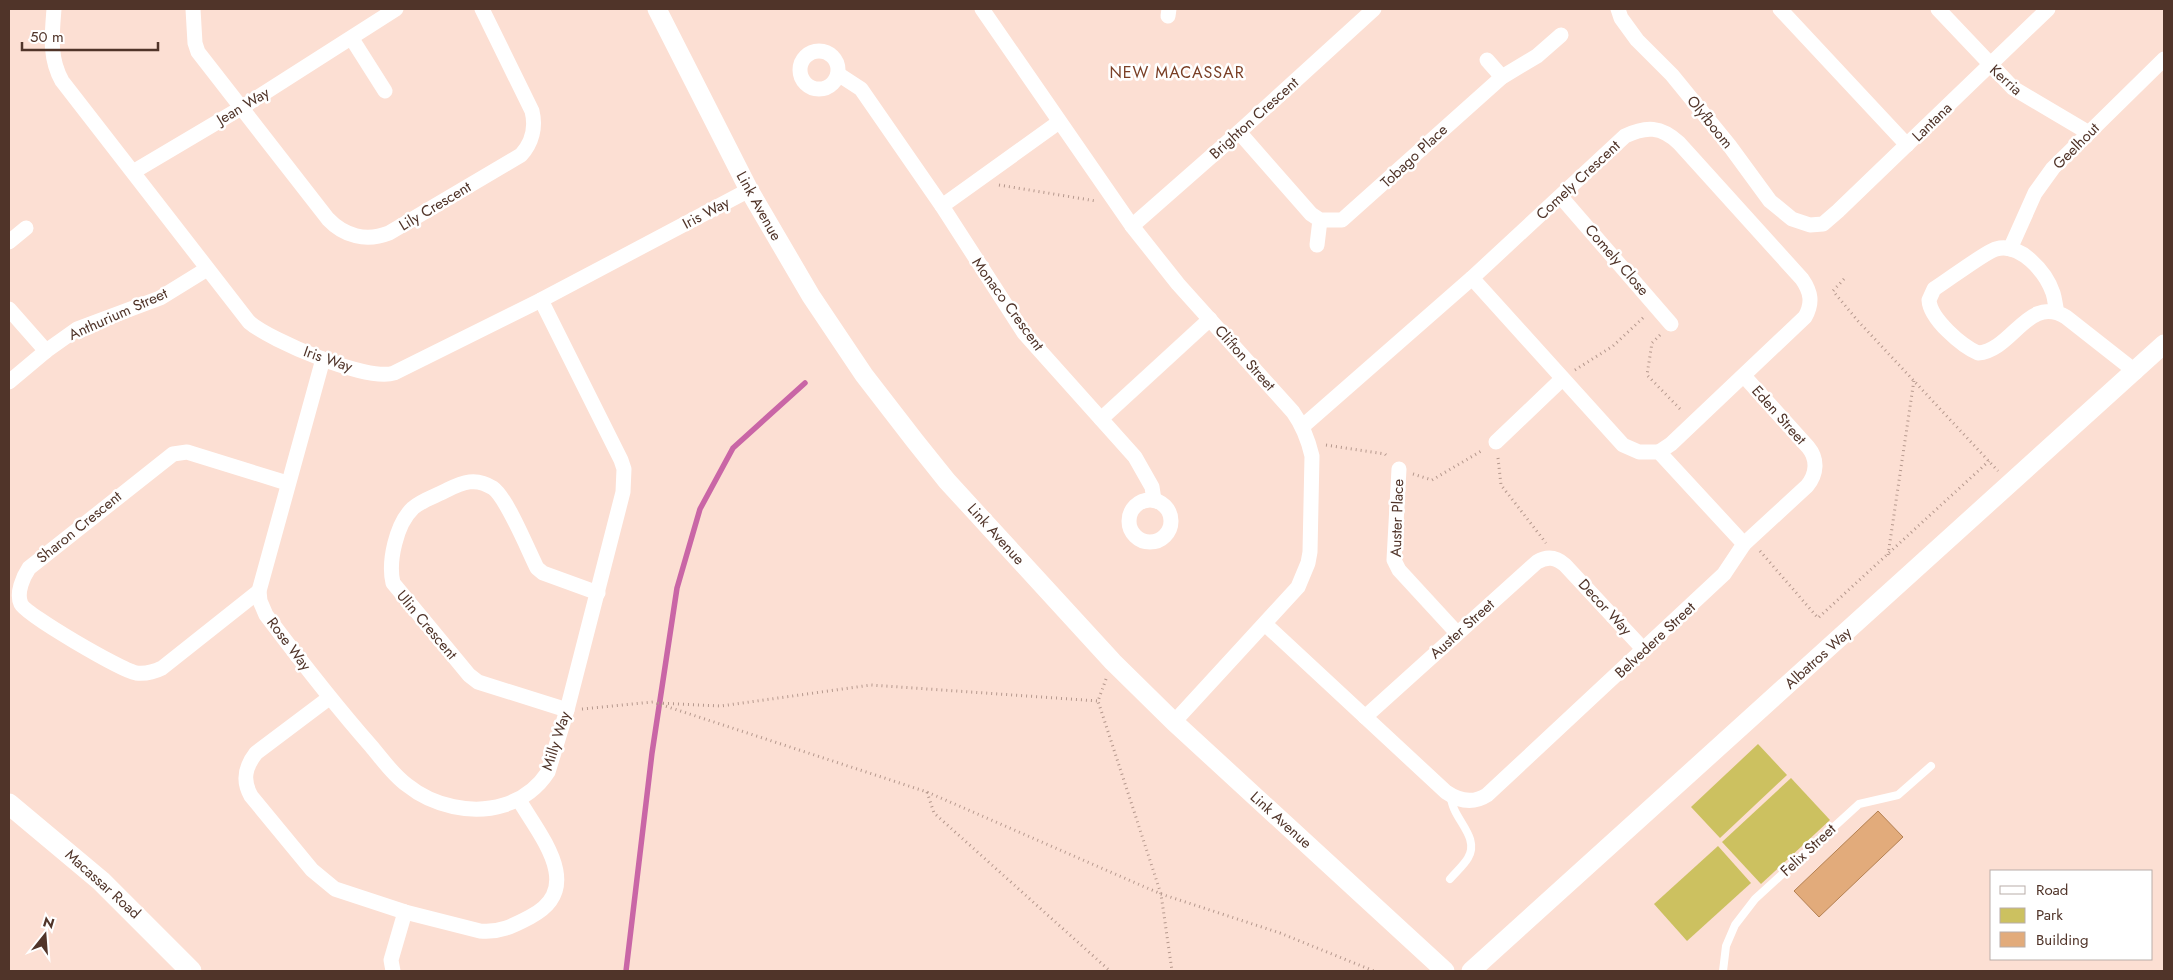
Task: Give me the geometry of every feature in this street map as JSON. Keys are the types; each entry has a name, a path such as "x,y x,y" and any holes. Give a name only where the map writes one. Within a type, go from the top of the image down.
{"main road":[{"name":"Macassar Road","path":"9,804 101,881 191,971"}],"street":[{"name":"Iris Way","path":"54,9 52,48 55,68 62,82 249,322 259,331 323,359 374,374 388,375 541,300 748,190"},
{"name":"Lily Crescent","path":"193,9 195,43 198,52 335,226 360,236 379,237 389,233 522,155 530,142 534,125 532,111 482,9"},
{"name":"Jean Way","path":"133,172 241,108 352,39 396,9"},
{"name":"Link Avenue","path":"657,9 748,190 811,296 864,375 948,481 1113,662 1174,722 1445,971"},
{"name":"Clifton Street","path":"982,9 1132,226 1178,284 1304,426 1309,443 1312,470 1308,564 1298,587 1174,722"},
{"name":"Brighton Crescent","path":"1132,226 1374,9"},
{"name":"Olyfboom","path":"1618,9 1621,18 1637,40 1672,76 1729,145 1770,201 1792,219 1810,225"},
{"path":"1780,9 1908,145"},
{"name":"Kerria","path":"1938,9 1990,66 2013,88 2089,133"},
{"name":"Lantana","path":"1810,225 1823,224 1908,145 2048,9"},
{"name":"Tobago Place","path":"1320,220 1342,220 1350,216 1502,77 1537,56 1561,34"},
{"path":"352,39 385,92"},
{"name":"Geelhout","path":"2010,249 2035,193 2053,168 2164,58"},
{"path":"1487,60 1502,77"},
{"name":"Monaco Crescent","path":"838,74 861,89 942,206 1024,332 1135,457 1152,487 1154,500"},
{"path":"942,206 1059,122"},
{"name":"Comely Crescent","path":"1304,426 1562,197 1625,136 1639,129 1663,131 1679,143 1802,279 1810,296 1810,308 1805,317 1672,444 1659,452"},
{"path":"1239,132 1302,205 1320,220 1317,244"},
{"name":"Comely Close","path":"1562,197 1671,324"},
{"path":"9,242 26,228"},
{"path":"2057,312 2053,292 2046,277 2027,256 2010,249 1996,249 1934,289 1929,300 1934,314 1959,343 1978,352 1994,348 2038,313 2047,310 2057,312 2136,372"},
{"name":"Anthurium Street","path":"9,382 46,351 77,329 153,301 207,269"},
{"path":"1472,278 1623,445 1639,452 1659,452 1747,542"},
{"name":"Milly Way","path":"519,800 534,790 548,772 567,710 623,492 624,469 541,300"},
{"path":"9,309 46,351"},
{"path":"1101,419 1210,319"},
{"name":"Albatros Way","path":"1471,971 2160,351"},
{"path":"259,591 287,483 323,359"},
{"name":"Eden Street","path":"1744,376 1814,454 1816,464 1813,476 1807,486 1747,542"},
{"path":"1496,442 1562,379"},
{"name":"Sharon Crescent","path":"259,591 162,668 143,673 124,669 35,617 21,604 19,594 29,568 173,454 187,452 287,483"},
{"name":"Auster Place","path":"1399,469 1394,560 1398,570 1457,633"},
{"name":"Ulin Crescent","path":"567,710 478,682 468,675 393,584 390,574 395,548 401,529 412,509 464,482 476,482 492,487 502,499 537,568 552,578 598,593"},
{"name":"Belvedere Street","path":"1452,796 1473,801 1487,795 1724,574 1747,542"},
{"name":"Auster Street","path":"1365,717 1537,562 1550,557 1563,563"},
{"name":"Decor Way","path":"1563,563 1644,650"},
{"name":"Rose Way","path":"259,591 260,601 266,615 329,698 405,784 415,791 442,803 482,811 519,800"},
{"path":"1265,624 1452,796"},
{"path":"329,698 256,753 247,769 246,787 312,870 335,889 405,912 491,932 510,928 538,913 546,906 557,884 554,859 519,800"},
{"path":"394,971 391,960 405,912"}],"lane":[{"name":"Felix Street","path":"1723,971 1726,946 1735,925 1756,899 1858,804 1898,795 1931,766"},
{"path":"1450,879 1468,858 1471,844 1470,837 1452,806 1452,796"}],"path":[{"path":"977,181 1117,205"},
{"path":"1747,542 1818,618 1988,461 1858,322 1833,291 1844,279"},
{"path":"1562,379 1613,346 1656,305"},
{"path":"1652,343 1647,375 1693,423"},
{"path":"1888,555 1914,380"},
{"path":"1309,443 1385,454 1399,469 1432,480 1496,442 1501,485 1563,563"},
{"path":"1113,662 1098,701 1161,894 1172,971"},
{"path":"567,710 653,702 721,706 871,685 1098,701"},
{"path":"653,702 927,792 1161,894 1280,933 1374,971"},
{"path":"927,792 934,814 1110,971"}],"green space":[{"path":"1758,744 1787,775 1720,838 1691,807"},
{"path":"1791,778 1830,820 1761,884 1722,842"},
{"path":"1718,846 1751,883 1687,941 1654,904"}],"building":[{"path":"1878,811 1903,837 1819,917 1794,891"}],"waterway":[{"path":"626,971 652,753 677,588 700,509 733,448 805,383"}],"district":[{"name":"NEW MACASSAR","path":"1177,72"}]}
